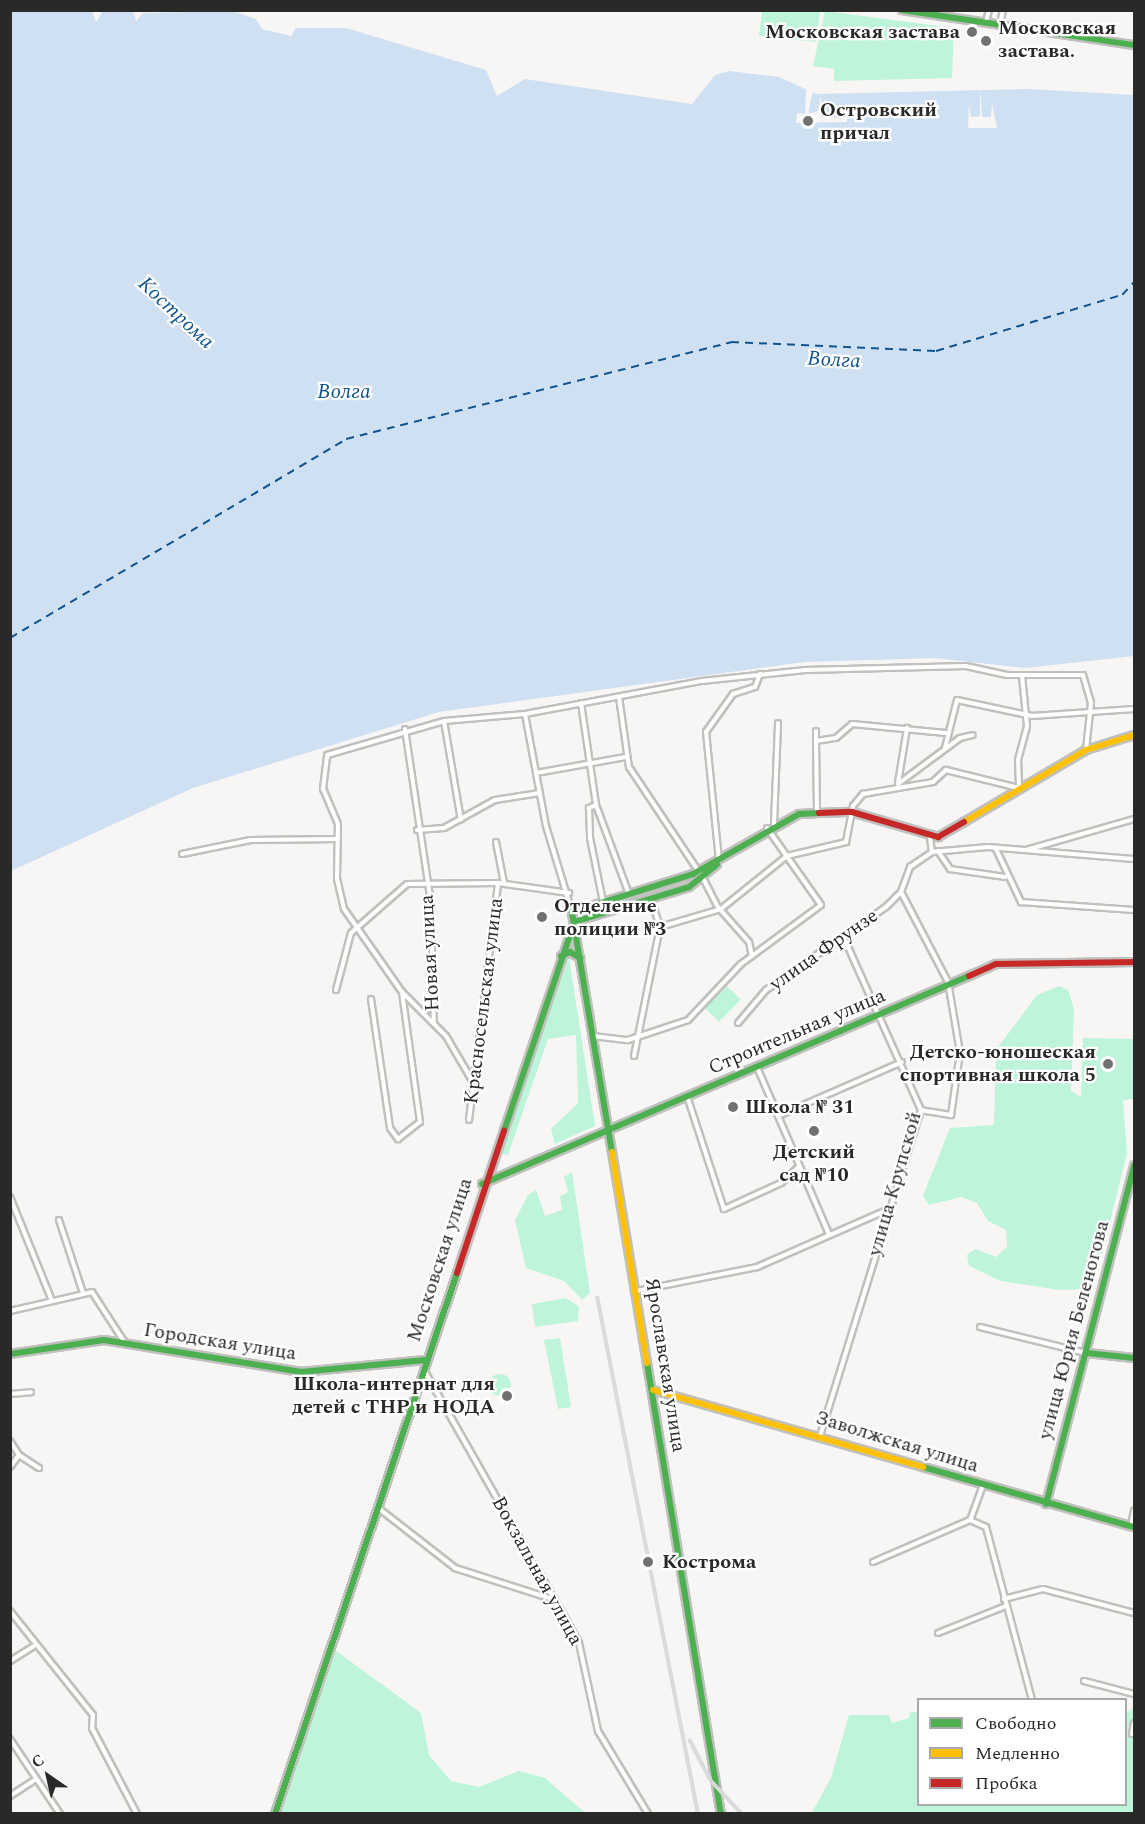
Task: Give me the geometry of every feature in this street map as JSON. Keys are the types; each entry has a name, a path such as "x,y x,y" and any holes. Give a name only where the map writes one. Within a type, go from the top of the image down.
{"street":[{"path":"902,10 1134,45"},
{"path":"986,22 989,10"},
{"path":"1000,24 1004,10"},
{"path":"473,1083 460,1055 434,1024 402,992 359,937 357,926 338,888 338,839 323,789 327,755 405,729 444,721 525,714 760,674 966,666 1022,676 1083,675 1091,714 1086,750"},
{"path":"525,714 539,793 569,893 574,922 651,898 703,878 720,860 706,732 733,694 755,687 760,674"},
{"path":"1019,788 1024,714 1022,676"},
{"path":"619,697 626,758 699,872"},
{"path":"945,748 946,734 957,700 1024,714 1091,714 1134,709"},
{"path":"580,703 596,805 629,894"},
{"path":"444,721 461,820"},
{"path":"774,824 778,723"},
{"path":"816,741 836,738 852,724 907,728 946,734"},
{"path":"897,784 907,728"},
{"name":"Новая улица","path":"405,729 417,830 426,882 434,1024"},
{"path":"816,731 817,811"},
{"path":"897,784 945,748 973,735"},
{"path":"572,912 699,872 774,824 817,811 852,812 930,838 1086,750 1134,735"},
{"path":"536,773 588,762 626,758"},
{"path":"660,927 721,909 787,856 846,842 852,812 863,794 897,784 933,782 946,770 1019,788"},
{"path":"417,830 461,820 495,800 539,793"},
{"path":"596,805 589,808 589,826 603,902"},
{"path":"1023,851 1134,819"},
{"path":"593,1036 637,1038 688,1020 752,957 821,905 768,828"},
{"path":"930,838 932,852 996,849 1134,859"},
{"path":"182,854 232,842 338,839"},
{"name":"Красносельская улица","path":"469,1120 501,883 496,842"},
{"path":"996,849 1014,897 1032,906 1134,910"},
{"path":"938,851 951,869 1005,877"},
{"name":"улица Фрунзе","path":"738,1023 766,990 845,940 901,892 910,867 932,852"},
{"path":"703,878 721,909 750,942 752,957"},
{"path":"336,990 347,941 357,926 407,884 501,883 569,893"},
{"path":"901,892 948,984 960,1052 951,1114 921,1110"},
{"path":"634,1056 660,927 651,898"},
{"name":"Московская улица","path":"275,1814 482,1184 574,922"},
{"name":"Ярославская улица","path":"574,922 653,1390 721,1814"},
{"name":"улица Крупской","path":"820,1436 921,1110 882,1014 845,940"},
{"path":"561,956 570,952 580,958"},
{"name":"Строительная улица","path":"482,1184 1009,960 1134,962"},
{"path":"371,999 390,1128 398,1139 420,1122 402,992"},
{"path":"778,1116 902,1062"},
{"path":"756,1066 829,1234"},
{"path":"687,1096 724,1209 781,1183 800,1166"},
{"name":"улица Юрия Беленогова","path":"1046,1504 1134,1165"},
{"path":"10,1197 52,1301"},
{"path":"636,1291 757,1268 889,1209"},
{"path":"59,1220 83,1293"},
{"path":"10,1311 83,1293 97,1294 126,1343"},
{"path":"980,1327 1087,1353 1134,1358"},
{"name":"Городская улица","path":"10,1354 76,1342 126,1343 301,1372 425,1360"},
{"name":"Вокзальная улица","path":"423,1367 582,1649 598,1731 648,1814"},
{"name":"Заволжская улица","path":"653,1390 1133,1527 1134,1510"},
{"path":"10,1394 31,1392"},
{"path":"10,1441 19,1455 39,1468"},
{"path":"10,1467 19,1455"},
{"path":"970,1520 982,1485"},
{"path":"376,1506 455,1568 555,1600"},
{"path":"873,1562 970,1520 986,1527 1031,1698"},
{"path":"1005,1599 1035,1588 1134,1613"},
{"path":"938,1633 1006,1606"},
{"path":"10,1611 34,1646 93,1715 92,1728 137,1814"},
{"path":"10,1661 34,1646"},
{"path":"1084,1681 1134,1694"},
{"path":"1132,1734 1134,1723"},
{"path":"10,1739 60,1814"},
{"path":"10,1796 36,1779"}],"green space":[{"path":"762,11 820,11 816,42 759,36"},
{"path":"825,11 954,28 952,78 834,81 834,69 813,66"},
{"path":"569,957 595,1126 555,1144 551,1129 578,1103 576,1035 548,1039 508,1155 496,1152"},
{"path":"726,985 741,1000 719,1022 704,1007"},
{"path":"1059,986 1068,990 1074,1009 1071,1091 1081,1097 1083,1038 1134,1039 1134,1099 1123,1100 1127,1154 1100,1261 1089,1289 1059,1290 1001,1281 969,1266 967,1255 975,1249 996,1257 1007,1247 1006,1230 988,1221 977,1203 961,1197 929,1205 923,1196 950,1128 994,1125 996,1050 1037,995"},
{"path":"572,1172 590,1293 582,1300 564,1281 526,1268 515,1220 528,1195 536,1190 545,1216 562,1210 560,1196 568,1192 564,1177"},
{"path":"566,1298 579,1307 578,1321 535,1327 532,1304"},
{"path":"560,1338 571,1407 558,1409 544,1340"},
{"path":"500,1374 508,1377 511,1385 508,1393 500,1396 492,1393 489,1385 492,1377"},
{"path":"335,1650 421,1713 429,1755 451,1781 479,1787 519,1771 545,1778 585,1813 281,1813"},
{"path":"1134,1708 1134,1813 811,1814 831,1778 849,1715 889,1715 892,1723 909,1718 910,1712 917,1712 917,1806 1127,1806 1127,1712"}],"water":[{"name":"Волга","path":"11,11 92,11 96,22 103,11 133,11 136,21 143,13 232,11 256,19 262,29 291,36 296,28 346,28 486,70 497,96 525,79 692,104 715,75 729,71 779,77 816,94 1028,89 1134,95 1134,656 1026,668 934,658 805,662 439,712 193,788 11,871"}],"pier":[{"path":"980,88 982,117 991,117 992,104 997,128 968,128 969,104 971,117 980,116"},
{"path":"806,89 813,90 808,114 818,111 821,94 821,117 847,118 847,122 796,123 797,113 805,114"}],"ferry route":[{"path":"10,638 346,439 731,342 936,351 1122,295 1134,282"}],"railway":[{"path":"597,1296 698,1814"},
{"path":"689,1739 711,1781 742,1814"}],"traffic: fast":[{"path":"902,10 1134,45"},
{"path":"612,1152 572,912 693,874 799,814 819,813"},
{"path":"574,922 689,887 717,864"},
{"path":"504,1131 574,923"},
{"path":"561,956 570,952 580,958"},
{"path":"482,1184 969,976"},
{"path":"1046,1504 1134,1165"},
{"path":"275,1814 457,1273"},
{"path":"10,1354 104,1340 301,1372 425,1360"},
{"path":"1087,1353 1134,1358"},
{"path":"647,1363 721,1814"},
{"path":"923,1467 1134,1527"}],"traffic: slow":[{"path":"964,822 1086,750 1134,735"},
{"path":"612,1152 647,1363"},
{"path":"653,1390 923,1467"}],"traffic: jam":[{"path":"819,813 852,812 938,837 964,822"},
{"path":"969,976 996,964 1134,962"},
{"path":"457,1273 504,1131"}],"place":[{"name":"Московская застава","path":"972,32"},
{"name":"Московская застава.","path":"986,41"},
{"name":"Островский причал","path":"808,121"},
{"name":"Отделение полиции №3","path":"542,917"},
{"name":"Детско-юношеская спортивная школа 5","path":"1108,1064"},
{"name":"Школа № 31","path":"733,1107"},
{"name":"Детский сад №10","path":"814,1131"},
{"name":"Школа-интернат для детей с ТНР и НОДА","path":"507,1396"},
{"name":"Кострома","path":"648,1562"}]}
